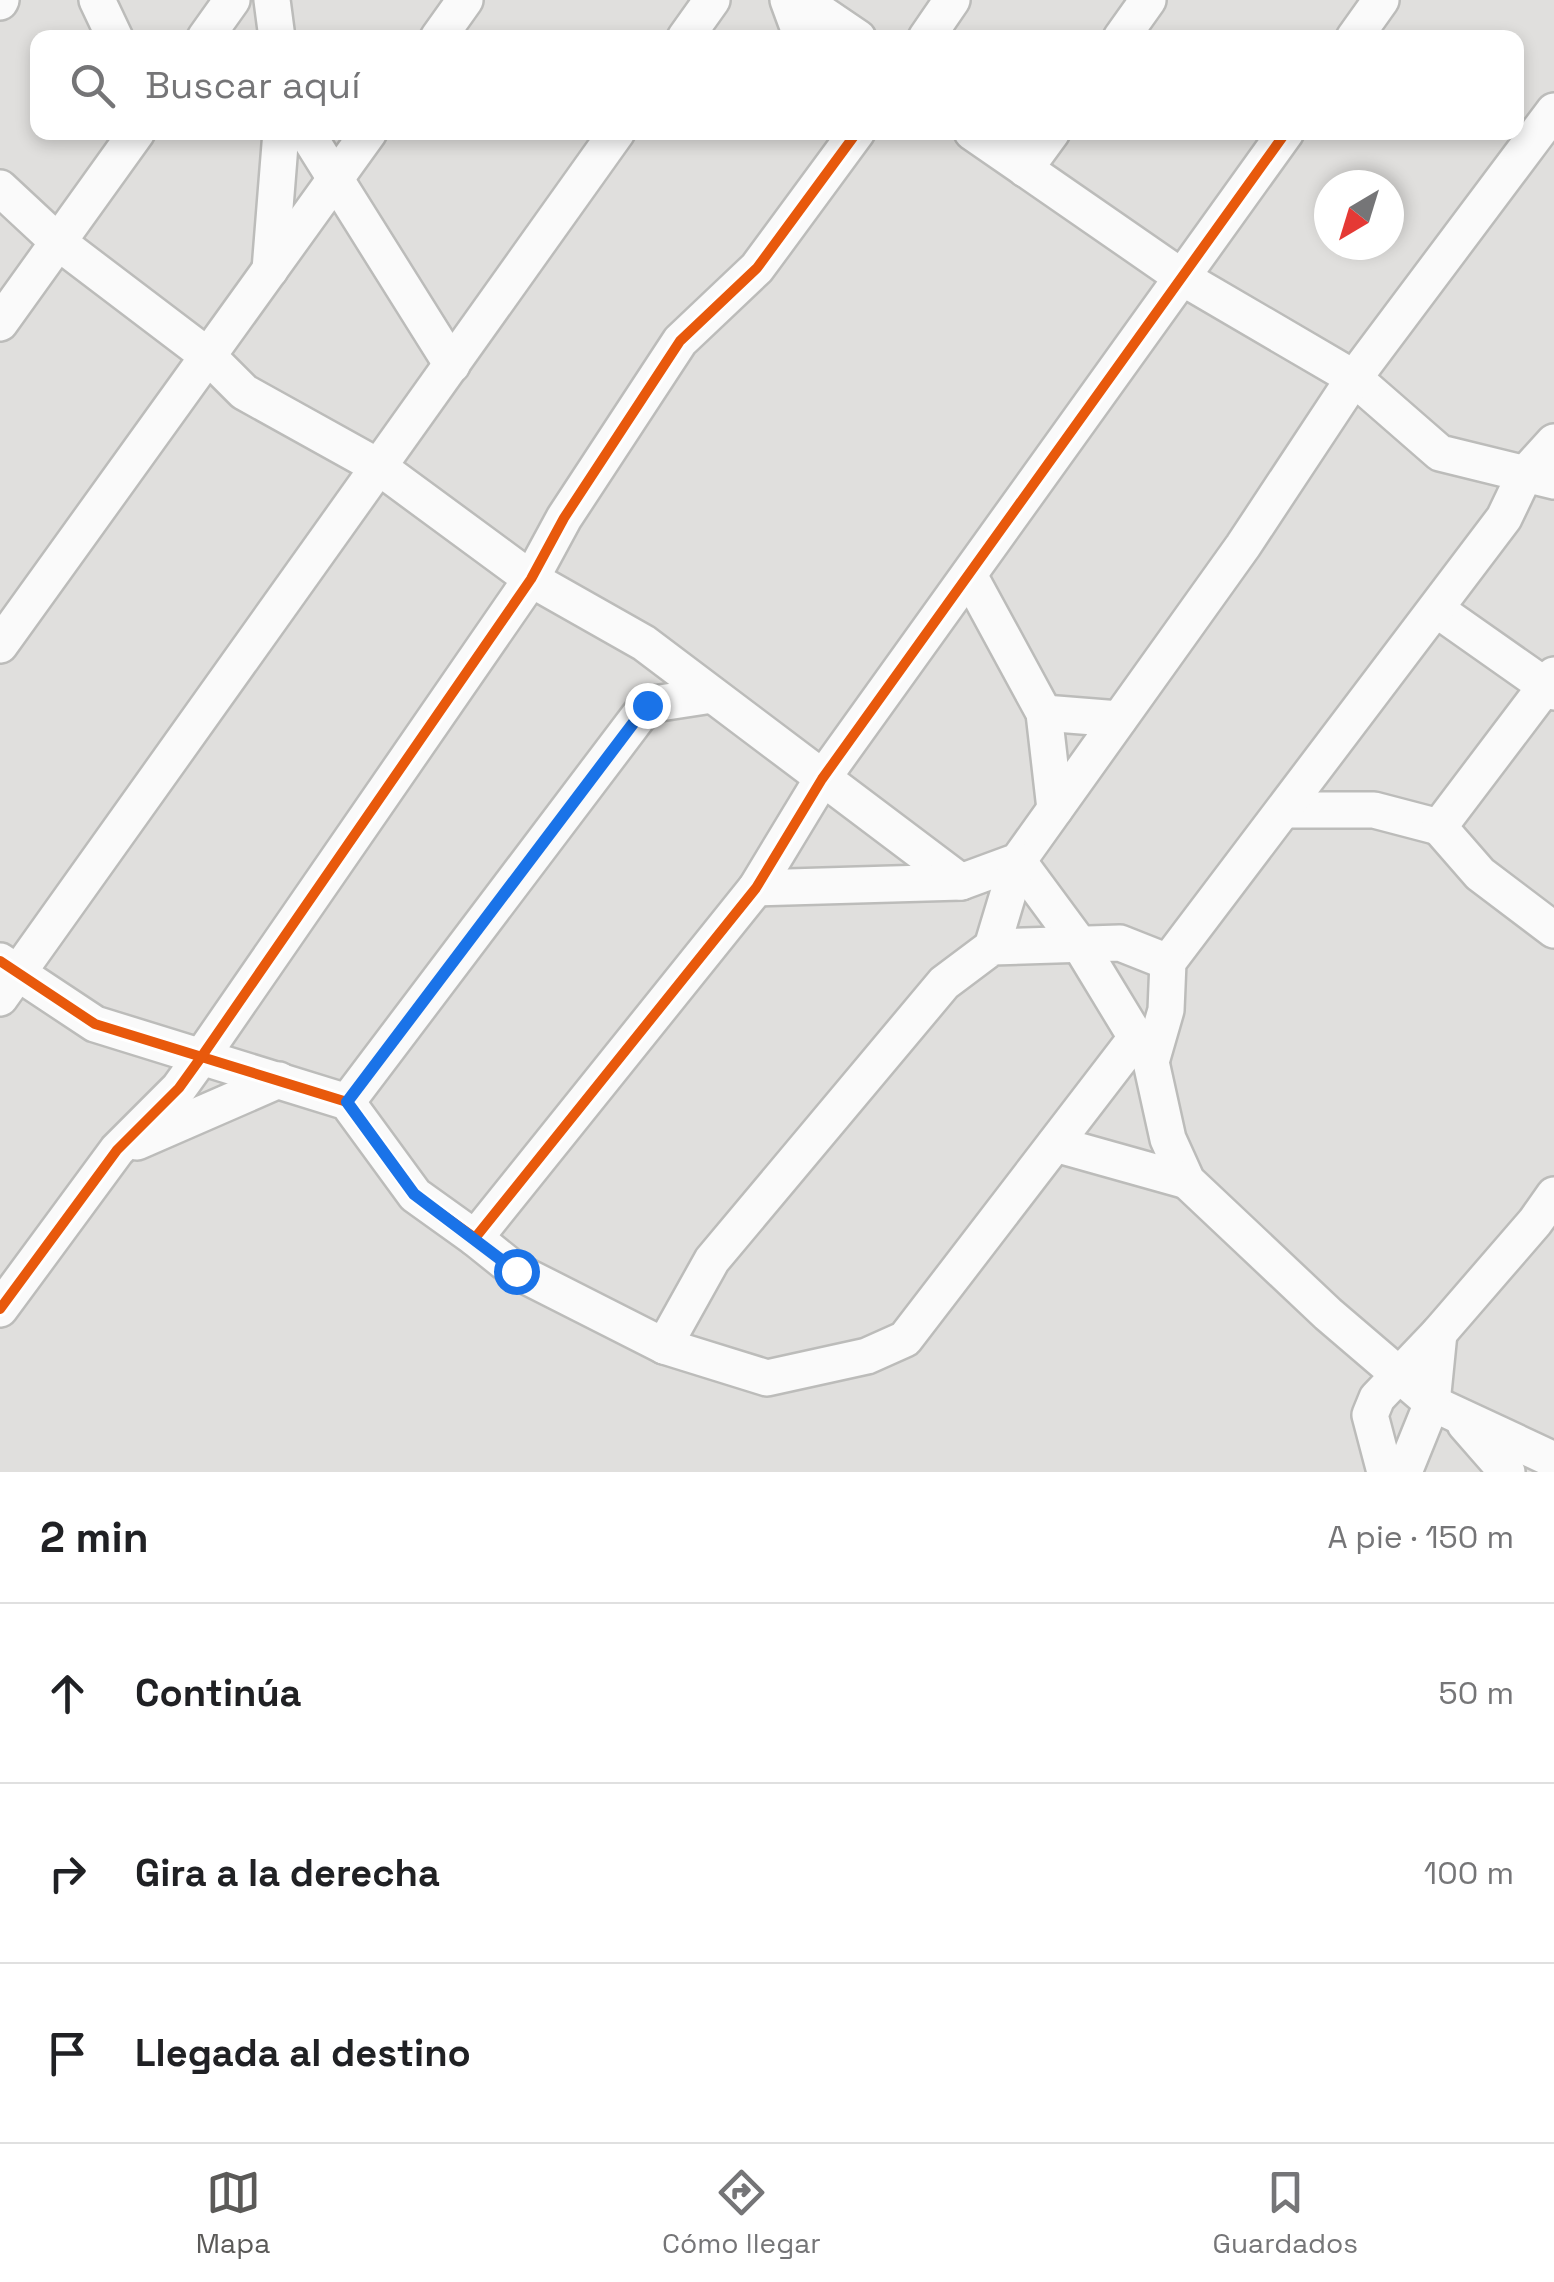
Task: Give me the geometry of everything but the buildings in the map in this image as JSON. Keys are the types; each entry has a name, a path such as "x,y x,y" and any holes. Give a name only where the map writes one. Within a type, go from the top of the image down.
{"street":[{"path":"97,0 111,30"},
{"path":"211,30 232,0"},
{"path":"272,0 276,30"},
{"path":"444,30 465,0"},
{"path":"691,30 712,0"},
{"path":"788,0 799,30"},
{"path":"802,0 846,30"},
{"path":"1360,30 1381,0"},
{"path":"664,1346 712,1260 944,984 992,947 1018,861 1244,546 1354,378 1554,111"},
{"path":"0,323 131,140"},
{"path":"270,270 280,140"},
{"path":"311,140 452,365"},
{"path":"0,644 363,140"},
{"path":"611,140 379,467 6,977 95,1024 347,1102 414,1194 516,1271 664,1346 767,1378 867,1356 905,1339 1055,1144 1144,1050 1166,1010 1168,962 1539,477 1554,442"},
{"path":"0,1309 118,1150 179,1088 202,1056 531,579 564,518 680,341 756,268 846,140"},
{"path":"983,140 1183,278 1354,378 1440,454 1539,477"},
{"path":"1009,140 1025,169"},
{"path":"1025,169 1046,140"},
{"path":"475,1238 756,888 822,779 1280,140"},
{"path":"0,188 58,242 208,356 244,392 379,467 531,579 644,643 961,882"},
{"path":"969,574 1044,713 1055,810"},
{"path":"1436,609 1551,685 1439,827"},
{"path":"347,1102 647,705 644,643"},
{"path":"647,705 712,695"},
{"path":"1044,713 1119,720"},
{"path":"1285,810 1374,810 1439,827 1480,874 1554,930"},
{"path":"756,888 961,882 1018,861"},
{"path":"1018,861 1080,945 1144,1050 1168,1139 1187,1181 1328,1314 1445,1409 1507,1472"},
{"path":"992,947 1120,943 1168,962"},
{"path":"118,1150 279,1080"},
{"path":"1055,1144 1187,1181"},
{"path":"1385,1472 1370,1415 1377,1398 1548,1218"},
{"path":"1404,1472 1445,1409 1439,1333"},
{"path":"1445,1409 1554,1460"}],"cycle path":[{"path":"0,1309 117,1150 179,1088 202,1056 531,579 564,518 680,341 757,268 851,140"},
{"path":"0,961 95,1024 347,1102 415,1195 475,1238 756,888 822,779 1280,140"}],"route":[{"path":"516,1271 414,1194 347,1102 647,705"}]}
